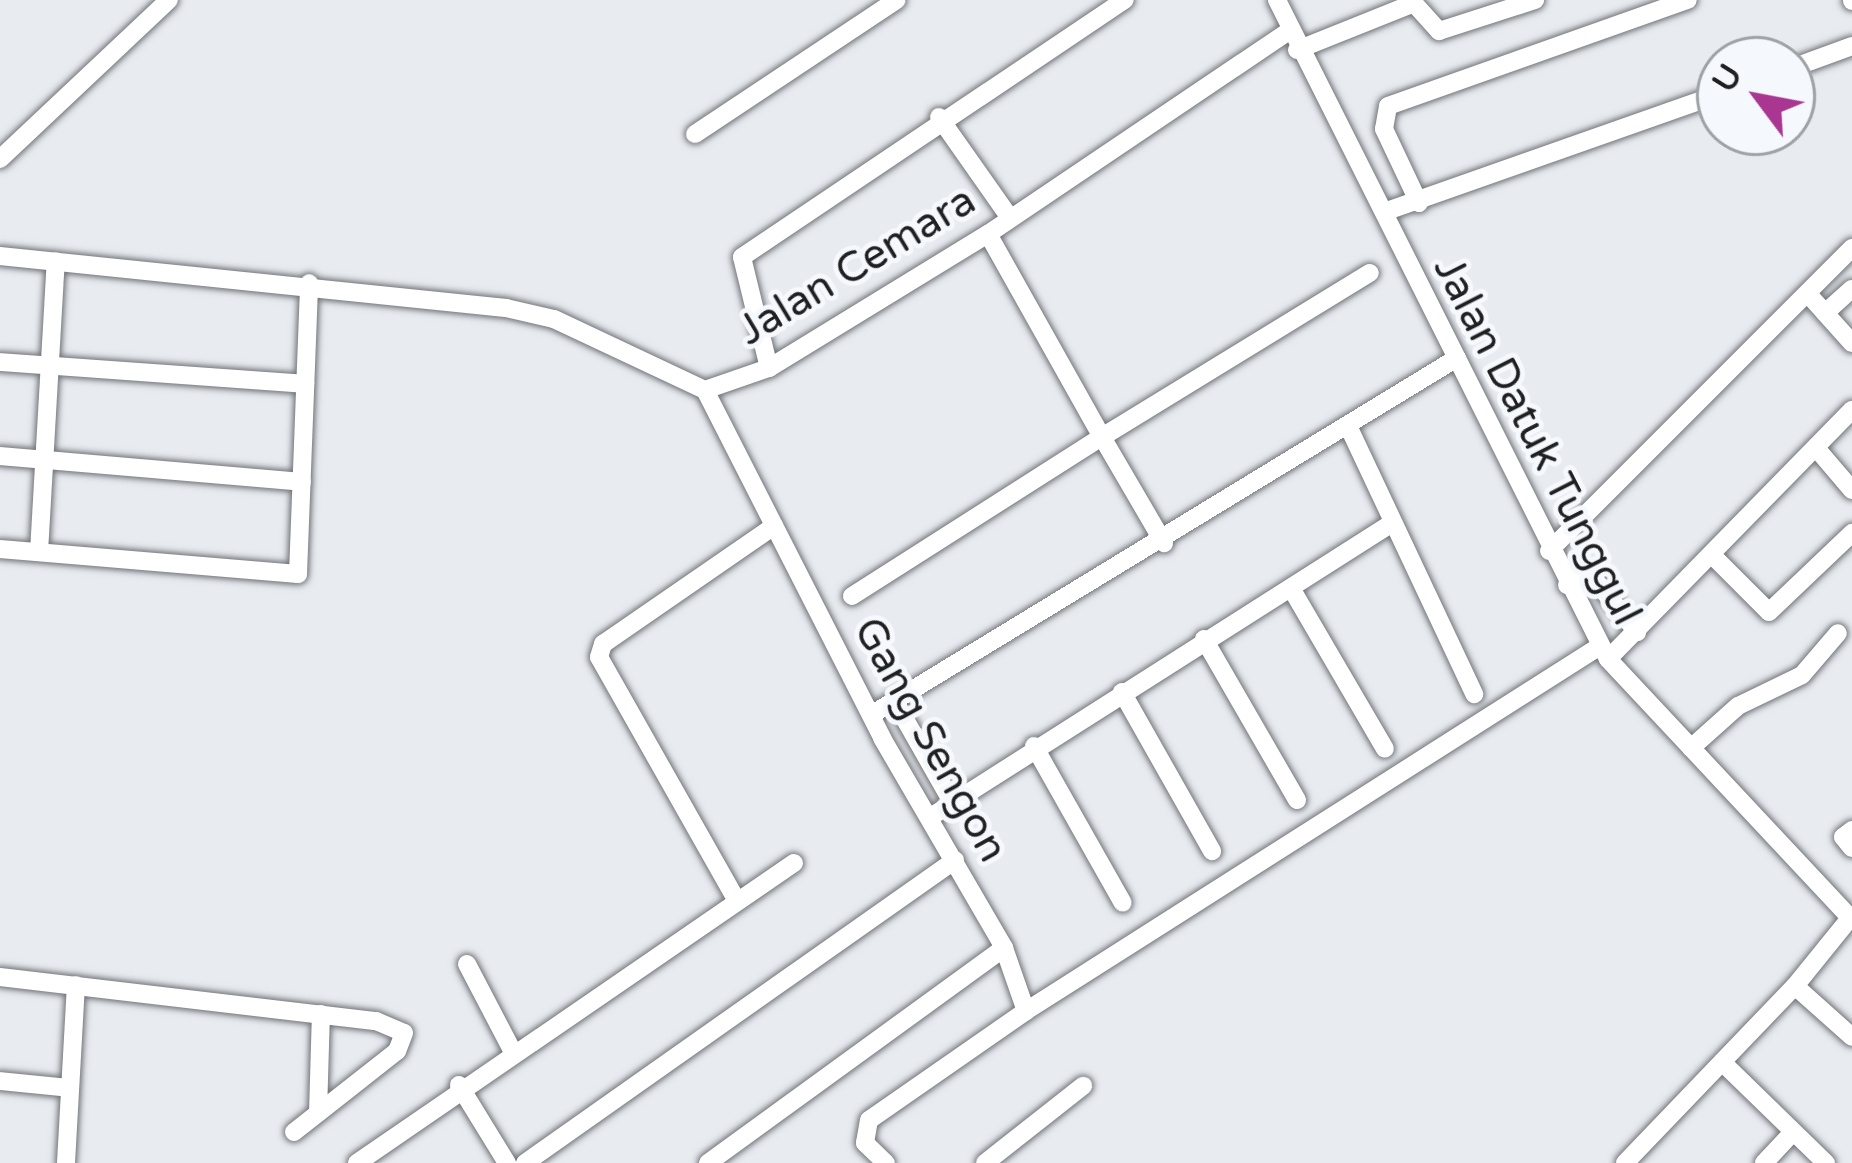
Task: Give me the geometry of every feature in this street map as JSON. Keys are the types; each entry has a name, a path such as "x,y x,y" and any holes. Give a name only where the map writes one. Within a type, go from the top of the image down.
{"street":[{"path":"0,159 169,0"},
{"path":"695,134 897,0"},
{"path":"769,368 742,257 939,117 1125,0"},
{"name":"Jalan Datuk Tunggul","path":"1277,0 1292,41 1384,212 1549,551 1604,653 1851,919"},
{"path":"1412,2 1439,31 1535,0"},
{"path":"1419,203 1384,129 1388,106 1688,0"},
{"name":"Jalan Cemara","path":"0,256 309,283 554,319 705,390 769,368 1292,41 1412,2"},
{"path":"1816,59 1852,46"},
{"path":"1384,212 1696,103"},
{"path":"939,117 1008,215"},
{"path":"988,235 1164,543"},
{"path":"1549,551 1852,248"},
{"path":"39,553 56,262"},
{"path":"852,596 1370,273"},
{"path":"0,550 298,574 309,283"},
{"path":"1825,314 1852,289"},
{"path":"1808,294 1852,344"},
{"path":"871,715 1350,430 1457,358"},
{"path":"0,362 305,384"},
{"name":"Gang Sengon","path":"705,390 871,715 1004,948 1025,1011"},
{"path":"886,1163 865,1143 869,1120 1025,1011 1637,632 1852,410"},
{"path":"1350,430 1389,526 1474,694"},
{"path":"1817,448 1852,490"},
{"path":"0,455 302,482"},
{"path":"737,901 598,657 603,644 774,526"},
{"path":"932,816 1034,746 1389,526"},
{"path":"1713,556 1769,612 1852,533"},
{"path":"1568,585 1590,574 1637,632"},
{"path":"1291,588 1385,749"},
{"path":"1691,748 1738,706 1802,675 1838,633"},
{"path":"1204,639 1297,800"},
{"path":"1122,692 1212,851"},
{"path":"894,700 953,804"},
{"path":"1034,746 1124,903"},
{"path":"1852,830 1843,837 1852,848"},
{"path":"525,1163 955,860"},
{"path":"357,1163 459,1085 794,863"},
{"path":"1625,1163 1795,986 1851,919"},
{"path":"708,1163 1004,948"},
{"path":"467,964 512,1051"},
{"path":"0,977 396,1027 404,1040 294,1132"},
{"path":"66,1163 76,985"},
{"path":"1795,986 1852,1036"},
{"path":"318,1113 321,1014"},
{"path":"1722,1062 1826,1163"},
{"path":"0,1081 70,1088"},
{"path":"459,1085 507,1163"},
{"path":"986,1163 1083,1086"},
{"path":"1764,1163 1793,1132"}]}
